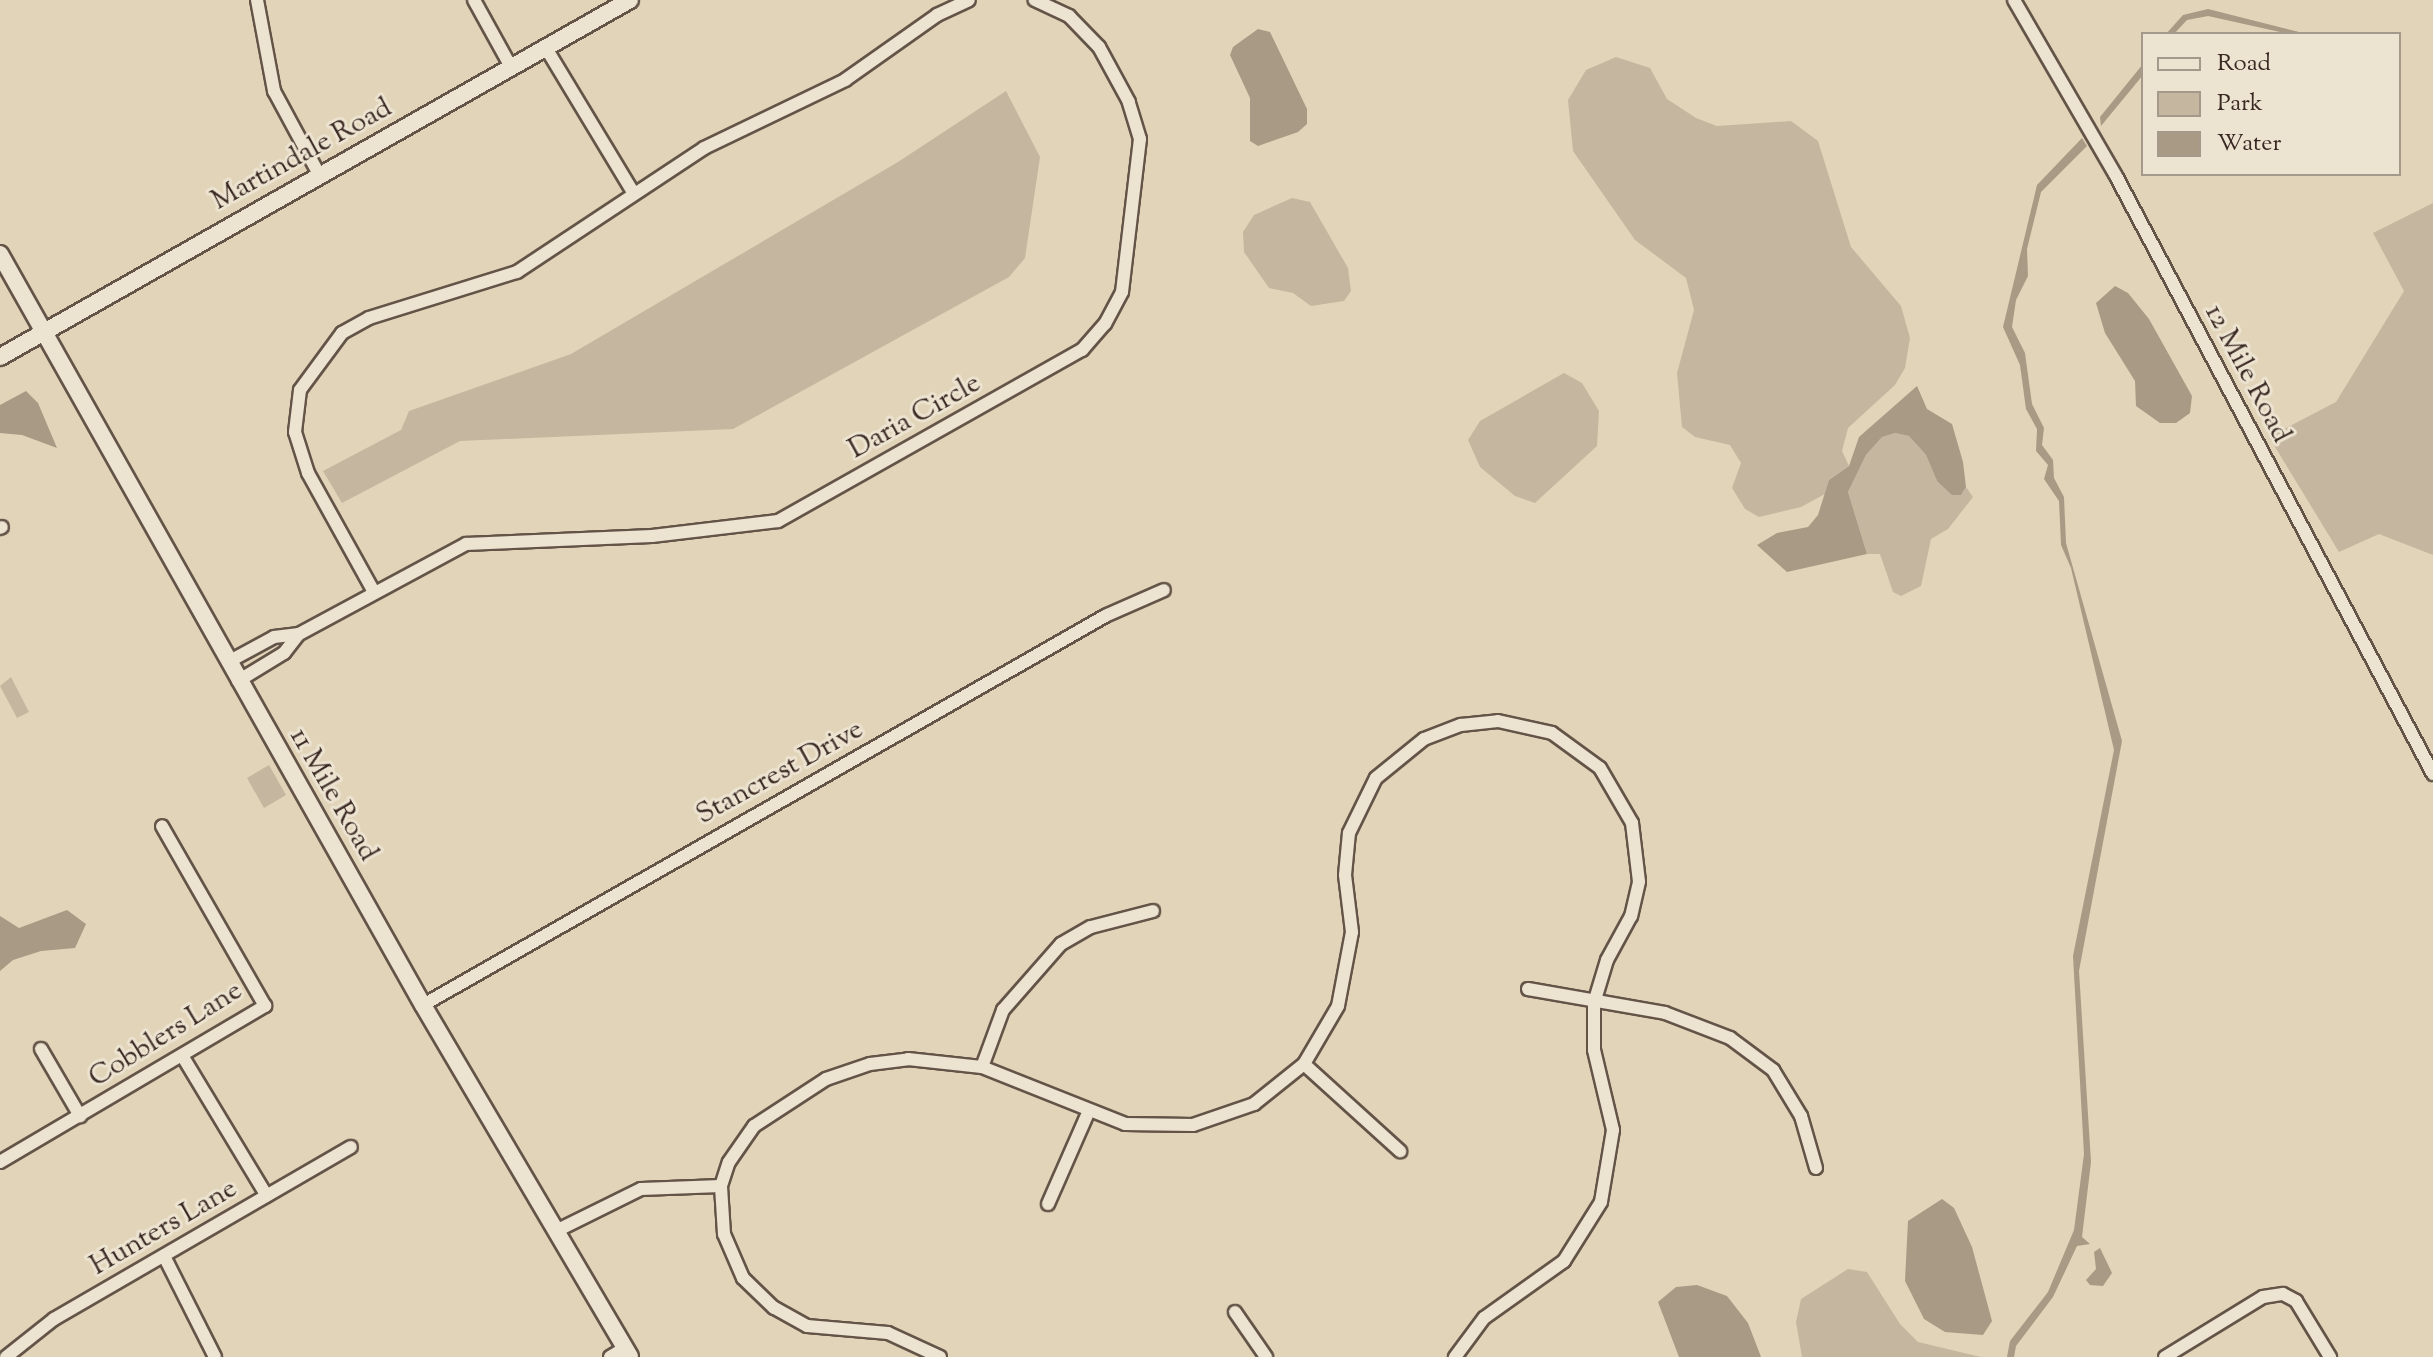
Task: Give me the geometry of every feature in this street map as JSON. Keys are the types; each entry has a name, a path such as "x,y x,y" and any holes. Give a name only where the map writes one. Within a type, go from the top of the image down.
{"street":[{"path":"257,0 274,91 320,176"},
{"path":"474,0 511,67"},
{"name":"Martindale Road","path":"0,357 630,0"},
{"path":"374,592 308,473 295,432 300,390 322,354 342,333 369,318 517,272 713,143 845,80 944,10 969,0"},
{"name":"Daria Circle","path":"228,662 274,637 299,634 446,552 483,541 652,536 778,521 1082,350 1105,324 1122,292 1140,139 1129,102 1099,47 1069,16 1034,0"},
{"name":"12 Mile Road","path":"2014,0 2116,176 2433,774"},
{"path":"546,48 634,194"},
{"name":"11 Mile Road","path":"0,254 238,681 627,1353"},
{"name":"Stancrest Drive","path":"423,1005 1107,615 1164,590"},
{"name":"Daria Circle","path":"238,681 284,653 299,634"},
{"path":"940,1357 888,1333 807,1326 774,1308 743,1278 731,1256 721,1186 729,1162 754,1126 826,1079 870,1064 908,1059 982,1067 1088,1113 1146,1127 1215,1120 1254,1104 1304,1064 1338,1006 1350,960 1346,852 1356,814 1392,761 1424,739 1461,725 1498,721 1552,733 1589,757 1624,802 1637,844 1639,882 1631,916 1607,960 1594,1003 1594,1050 1613,1130 1601,1202 1564,1261 1484,1318 1455,1357"},
{"name":"Cobblers Lane","path":"0,1162 265,1006 162,826"},
{"path":"982,1067 1003,1010 1061,944 1091,927 1153,911"},
{"path":"1528,989 1594,1003 1665,1013 1730,1038 1773,1070 1801,1116 1816,1168"},
{"path":"41,1049 80,1116"},
{"path":"183,1057 267,1196"},
{"path":"1304,1064 1400,1151"},
{"path":"1048,1204 1088,1113"},
{"name":"Hunters Lane","path":"6,1357 25,1337 351,1147"},
{"path":"556,1231 641,1189 721,1186"},
{"path":"164,1256 215,1357"},
{"path":"2165,1357 2263,1297 2283,1294 2296,1301 2330,1357"},
{"path":"1235,1312 1266,1357"},
{"path":"610,1357 627,1353"}],"green space":[{"path":"1616,57 1650,68 1667,99 1696,118 1717,126 1791,121 1818,141 1851,247 1901,306 1910,338 1905,368 1895,385 1848,428 1842,451 1849,466 1829,480 1825,494 1801,507 1759,517 1745,509 1732,488 1741,463 1730,445 1695,437 1682,427 1677,373 1694,310 1686,278 1635,240 1573,151 1568,100 1586,70"},
{"path":"1006,91 1040,157 1025,258 1009,277 733,429 460,441 342,503 323,471 401,430 409,411 571,354 898,162"},
{"path":"1292,198 1310,202 1348,268 1351,291 1344,301 1311,306 1293,293 1269,288 1244,252 1243,232 1254,215"},
{"path":"2433,203 2433,555 2379,534 2339,552 2269,437 2336,402 2404,291 2373,233"},
{"path":"1564,373 1582,383 1599,411 1597,446 1535,503 1515,496 1480,467 1468,440 1480,421"},
{"path":"1895,433 1909,436 1926,455 1937,481 1961,495 1966,487 1973,497 1948,529 1931,539 1921,586 1901,596 1893,592 1880,554 1867,554 1848,492 1866,455 1882,437"},
{"path":"11,677 29,712 17,718 0,686"},
{"path":"269,765 286,795 264,808 247,778"},
{"path":"1848,1269 1867,1272 1900,1324 1918,1342 1981,1357 1802,1357 1796,1322 1801,1299"}],"water":[{"path":"2208,9 2299,32 2280,32 2208,16 2187,20 2176,32 2168,32 2183,15"},
{"path":"1258,29 1270,32 1307,109 1307,124 1298,132 1258,146 1250,141 1250,98 1230,55 1233,47"},
{"path":"2141,66 2141,77 2101,126 2100,117"},
{"path":"2082,138 2087,146 2041,192 2027,249 2028,276 2016,300 2012,327 2025,353 2032,404 2044,428 2042,445 2053,460 2054,478 2064,497 2066,543 2122,741 2079,971 2091,1162 2082,1237 2090,1244 2077,1246 2053,1297 2016,1346 2014,1357 2007,1357 2010,1341 2048,1292 2074,1230 2084,1154 2073,956 2114,750 2071,568 2061,545 2059,501 2044,479 2048,465 2036,451 2037,429 2026,409 2020,365 2003,327 2037,185"},
{"path":"2115,286 2128,293 2149,319 2192,396 2190,413 2176,423 2160,423 2136,406 2135,381 2105,333 2096,303"},
{"path":"1917,386 1927,409 1952,424 1963,462 1966,487 1961,495 1952,495 1937,481 1926,455 1909,436 1895,433 1882,437 1866,455 1848,492 1867,554 1787,572 1757,545 1777,533 1808,527 1818,515 1829,480 1849,466 1859,437"},
{"path":"26,391 38,403 57,448 22,435 0,433 0,405"},
{"path":"67,910 86,924 75,948 41,951 13,960 0,971 0,916 19,928"},
{"path":"1942,1199 1954,1208 1972,1247 1992,1321 1983,1335 1945,1332 1924,1319 1905,1281 1908,1221"},
{"path":"2100,1248 2112,1273 2103,1286 2090,1285 2086,1280 2096,1269 2094,1252"},
{"path":"1697,1285 1727,1296 1748,1323 1761,1357 1679,1357 1658,1302 1676,1287"}]}
